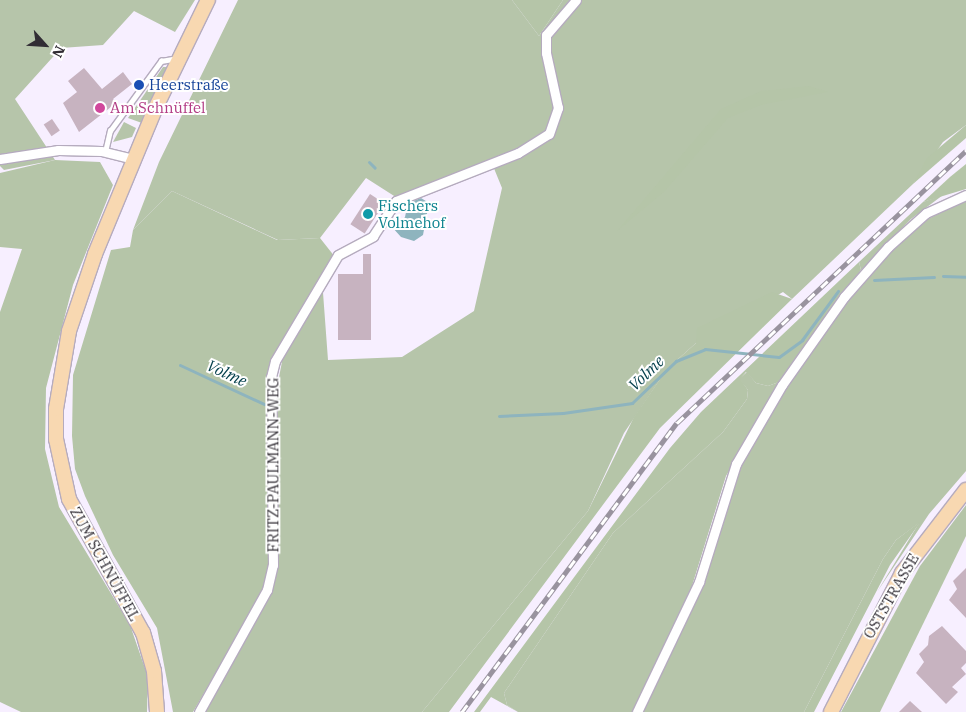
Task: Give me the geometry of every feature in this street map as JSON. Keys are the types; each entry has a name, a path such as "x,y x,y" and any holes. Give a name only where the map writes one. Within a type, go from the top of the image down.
{"main road":[{"path":"134,159 179,58 208,0"},
{"name":"ZUM SCHNÜFFEL","path":"134,159 69,332 59,373 56,439 69,499 83,531 143,633 154,672 157,712"},
{"name":"OSTSTRASSE","path":"830,712 902,573 966,490"}],"street":[{"name":"FRITZ-PAULMANN-WEG","path":"199,712 264,596 273,565 271,377 275,361 338,255 373,236 396,202 518,153 549,134 558,108 546,53 546,35 576,0"},
{"path":"0,159 20,152 105,152 134,159"},
{"path":"637,712 699,582 732,471 782,386 844,297 888,247 926,213 966,195"}],"lane":[{"path":"105,152 110,130 161,61 169,56 179,58"}],"green space":[{"path":"0,0 195,0 175,32 134,11 103,45 61,48 15,99 55,160 4,170 0,166"},
{"path":"238,0 512,0 539,36 563,0 966,0 966,125 943,142 913,184 792,299 783,292 696,343 667,369 624,433 588,511 422,712 204,712 271,586 274,403 286,341 322,279 328,360 402,357 474,311 502,188 493,166 402,201 366,178 320,238 278,240 172,191 133,230 159,162"},
{"path":"512,0 563,0 539,36"},
{"path":"163,67 169,67 142,123 128,118"},
{"path":"809,86 828,92 761,105 728,118 664,192 617,231 721,109 761,91"},
{"path":"124,122 136,128 132,137 113,142"},
{"path":"966,125 966,138 913,184 927,158"},
{"path":"55,160 100,162 113,185 73,285 46,388 45,449 59,507 130,625 148,677 147,712 21,712 0,702 0,312 22,249 0,247 0,173"},
{"path":"966,164 966,189 923,202 950,177"},
{"path":"172,191 277,240 320,238 335,257 286,341 268,413 268,569 262,593 193,712 173,712 157,628 113,555 85,496 75,469 72,436 73,375 111,250 130,247 133,230"},
{"path":"943,195 911,219 861,270 859,262 923,202"},
{"path":"966,200 966,471 929,514 877,592 919,523 896,540 883,559 804,712 642,712 702,586 735,474 787,386 830,320 867,276 922,222"},
{"path":"859,262 861,270 779,382 768,386 756,383 746,372 740,379 748,390 747,399 723,432 613,533 504,693 507,705 518,712 491,697 480,712 474,712 670,448 701,412"},
{"path":"772,292 792,299 660,428 449,712 422,712 588,511 634,417 667,369 696,343 697,328"},
{"path":"747,372 756,383 768,386 779,382 726,476 692,586 632,712 518,712 507,705 504,693 613,533 723,432 747,399 748,390 739,379"},
{"path":"966,505 966,536 880,712 841,712 920,566"},
{"path":"921,521 890,565 814,712 804,712 883,559 896,540"}],"water":[{"path":"421,198 429,203 423,235 414,241 401,237 392,227 405,217 408,203"}],"building":[{"path":"84,68 102,89 123,72 132,84 113,99 116,103 79,132 63,103 77,92 68,81"},
{"path":"52,119 60,131 52,136 44,125"},
{"name":"Fischers Volmehof","path":"370,194 384,203 365,233 350,224"},
{"path":"363,254 371,254 371,340 338,340 338,274 363,274"},
{"path":"966,568 966,618 949,600 957,589 953,581"},
{"path":"942,626 966,651 966,663 961,668 966,674 952,687 958,692 946,704 916,673 924,662 919,654 928,645 929,636"},
{"path":"910,701 922,712 899,712"}],"waterway":[{"name":"Volme","path":"369,162 375,168"},
{"name":"Volme","path":"943,276 966,277"},
{"name":"Volme","path":"874,280 934,277"},
{"name":"Volme","path":"499,416 563,413 632,403 676,361 705,349 779,357 802,340 838,291"},
{"name":"Volme","path":"180,365 264,404"}],"railway":[{"path":"462,712 677,423 966,151"}],"place":[{"name":"Heerstraße","path":"139,85"},
{"name":"Am Schnüffel","path":"100,108"},
{"name":"Fischers Volmehof","path":"368,214"}]}
